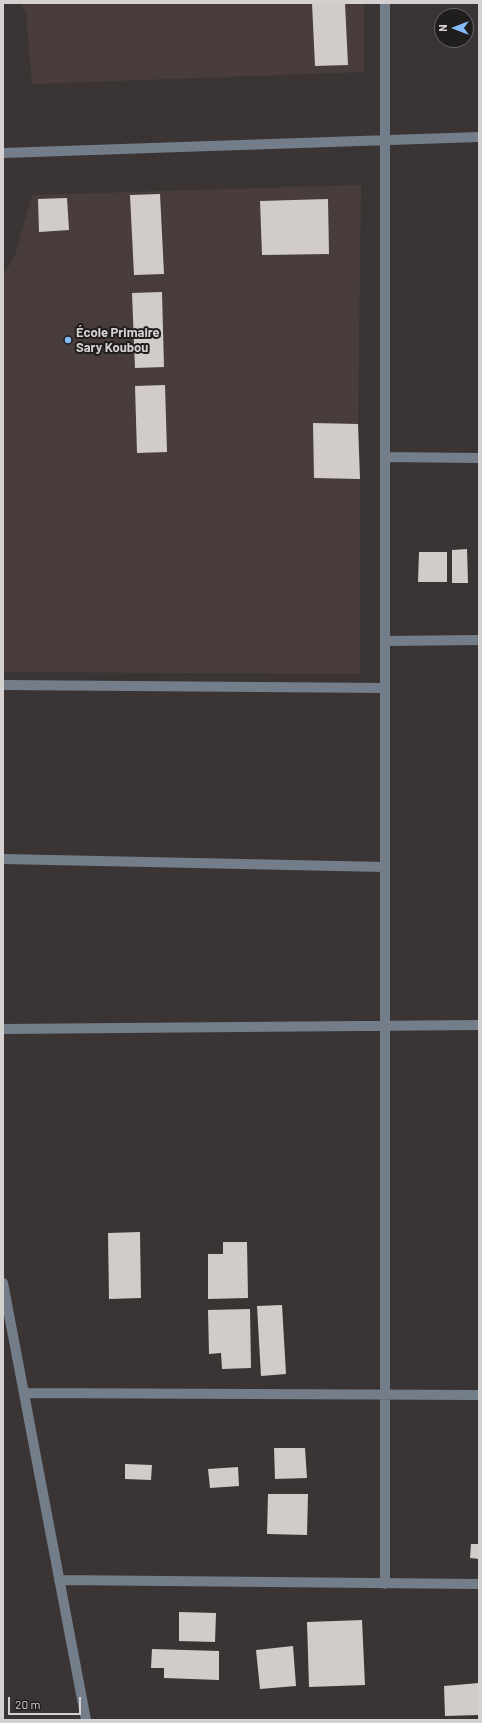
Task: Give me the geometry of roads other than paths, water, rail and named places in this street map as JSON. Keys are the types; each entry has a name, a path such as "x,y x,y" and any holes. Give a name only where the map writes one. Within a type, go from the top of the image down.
{"street":[{"path":"385,3 385,1584"},
{"path":"3,153 479,137"},
{"path":"385,458 479,458"},
{"path":"385,641 479,640"},
{"path":"3,685 385,688"},
{"path":"3,859 385,867"},
{"path":"3,1029 385,1025 479,1026"},
{"path":"3,1283 86,1720"},
{"path":"25,1393 479,1395"},
{"path":"59,1580 479,1584"}],"place":[{"name":"École Primaire Sary Koubou","path":"68,340"}]}
